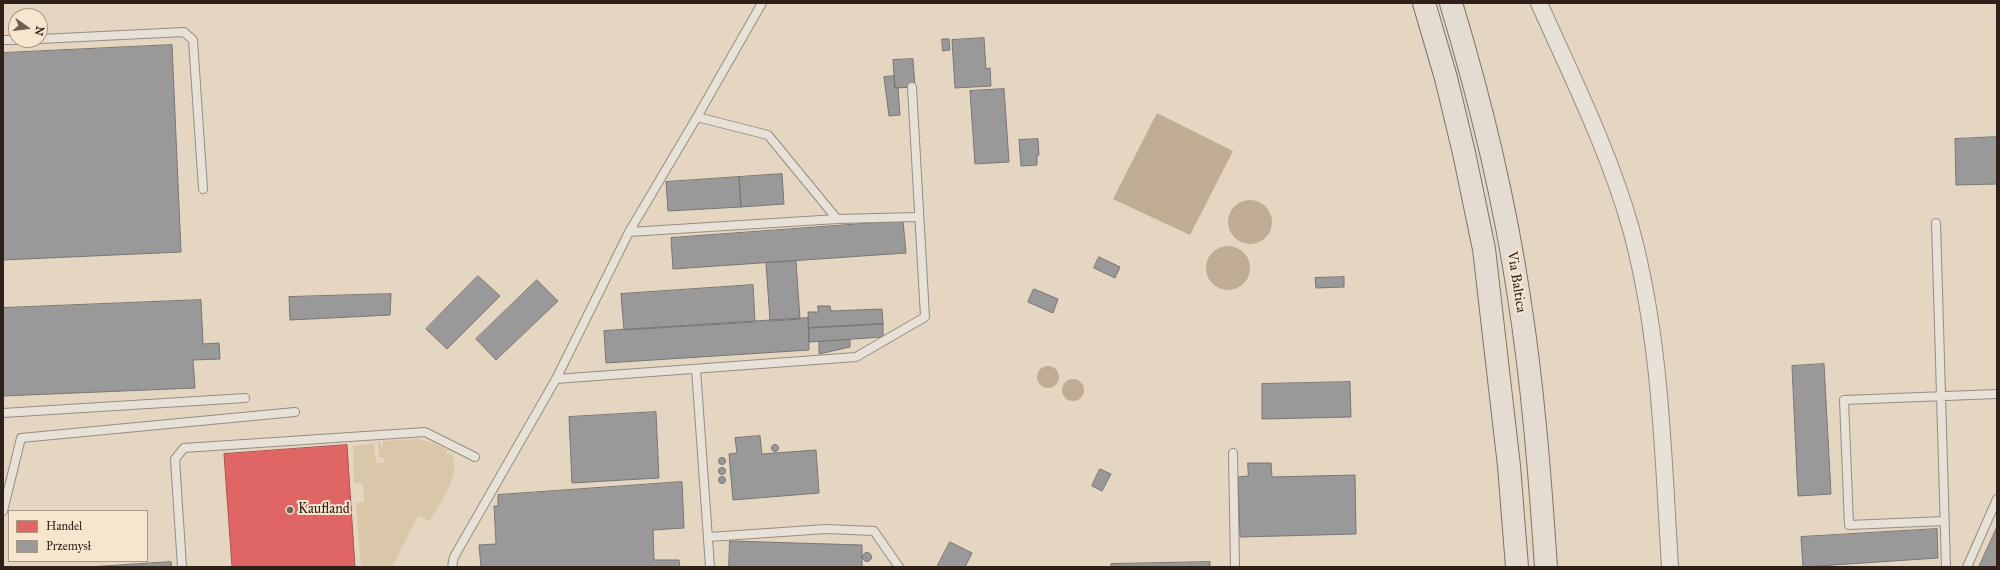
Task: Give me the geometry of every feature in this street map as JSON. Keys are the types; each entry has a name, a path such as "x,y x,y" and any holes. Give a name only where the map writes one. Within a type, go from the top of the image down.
{"highway":[{"name":"Via Baltica","path":"1424,3 1446,78 1464,153 1484,249 1509,466 1517,567"},
{"name":"Via Baltica","path":"1451,3 1468,58 1492,152 1520,297 1538,451 1546,567"}],"street":[{"path":"1539,3 1604,151 1621,197 1640,267 1647,300 1659,390 1670,567"}],"lane":[{"path":"452,567 454,557 556,379 628,232 697,117 762,3"},
{"path":"48,39 184,32 193,40 203,189"},
{"path":"556,379 856,357 925,318 918,217 912,87"},
{"path":"697,117 768,136 837,219"},
{"path":"628,232 837,219 918,217"},
{"path":"1936,223 1946,567"},
{"path":"696,369 710,567"},
{"path":"1944,521 1849,525 1844,400 1997,394"},
{"path":"3,413 245,398"},
{"path":"3,511 21,438 295,412"},
{"path":"182,567 175,460 184,448 425,432 475,457"},
{"path":"1233,453 1235,567"},
{"path":"1967,567 1997,499"},
{"path":"709,537 826,529 874,531 899,567"}],"shaded area":[{"path":"1157,113 1233,151 1190,235 1113,199"},
{"path":"1246,200 1254,200 1266,206 1272,218 1272,226 1266,238 1254,244 1246,244 1234,238 1228,226 1228,218 1234,206"},
{"path":"1228,246 1240,250 1246,256 1250,268 1246,280 1240,286 1228,290 1216,286 1210,280 1206,268 1210,256 1216,250"},
{"path":"1044,366 1052,366 1059,373 1059,381 1052,388 1044,388 1037,381 1037,373"},
{"path":"1073,379 1081,382 1084,390 1081,398 1073,401 1065,398 1062,390 1065,382"},
{"path":"417,439 434,443 447,450 446,454 449,455 450,452 454,459 453,477 430,521 418,516 392,567 361,567 356,503 364,502 363,483 354,483 353,446 374,444 376,463 384,463 384,458 379,458 378,442 380,441 381,447 383,446 383,441"}],"building: Handel":[{"name":"Kaufland","path":"347,445 355,567 232,567 224,454"}],"building: Przemysł":[{"path":"984,38 986,69 990,68 991,86 955,88 952,40"},
{"path":"942,39 949,39 950,50 943,51"},
{"path":"172,45 181,252 3,260 3,53"},
{"path":"913,59 915,87 895,88 893,60"},
{"path":"894,76 895,88 898,88 900,115 889,116 884,77"},
{"path":"1004,89 1009,162 975,164 970,91"},
{"path":"1997,137 1997,184 1956,185 1955,139"},
{"path":"1038,139 1039,155 1037,155 1037,165 1021,166 1019,140"},
{"path":"782,174 784,204 741,207 739,177"},
{"path":"739,177 741,207 668,211 666,182"},
{"path":"903,221 906,253 673,269 671,238"},
{"path":"1099,257 1120,267 1115,278 1094,268"},
{"path":"796,261 800,319 770,321 766,263"},
{"path":"478,276 500,296 447,349 426,329"},
{"path":"1344,277 1344,287 1316,288 1315,278"},
{"path":"537,280 558,301 496,360 476,339"},
{"path":"753,285 755,322 624,330 621,294"},
{"path":"1034,289 1058,299 1053,313 1028,302"},
{"path":"391,294 390,315 290,320 289,297"},
{"path":"201,300 203,344 219,343 220,359 193,360 195,388 3,396 3,308"},
{"path":"818,306 830,306 831,311 882,309 883,324 809,328 808,312 818,312"},
{"path":"808,318 809,350 606,363 604,331"},
{"path":"883,324 883,337 809,342 809,328"},
{"path":"850,340 850,347 819,354 819,342"},
{"path":"1824,364 1831,494 1798,496 1792,366"},
{"path":"1350,382 1351,417 1262,419 1262,384"},
{"path":"656,412 659,478 572,483 569,417"},
{"path":"760,436 762,454 816,450 819,493 733,500 729,454 737,453 735,438"},
{"path":"775,444 778,445 778,451 775,452 772,451 771,448 772,445"},
{"path":"722,457 725,458 725,464 722,465 719,464 718,461 719,458"},
{"path":"1248,463 1271,463 1272,477 1355,475 1356,534 1240,537 1238,477 1248,476"},
{"path":"722,467 725,468 725,474 722,475 719,474 718,471 719,468"},
{"path":"1100,469 1111,474 1102,491 1092,486"},
{"path":"722,476 725,477 725,483 722,484 719,483 718,480 719,477"},
{"path":"682,482 684,528 653,530 654,560 679,560 680,567 481,567 479,545 496,544 494,506 498,506 498,495"},
{"path":"1997,527 1997,567 1979,567"},
{"path":"1937,529 1938,558 1803,567 1801,537"},
{"path":"730,541 862,545 862,567 729,567"},
{"path":"950,542 972,553 965,567 937,567"},
{"path":"865,553 869,553 871,557 869,561 865,561 863,559 863,555"},
{"path":"171,562 172,567 89,567"},
{"path":"1210,562 1210,567 1111,567 1111,564"}],"place":[{"name":"Kaufland","path":"290,510"}]}
